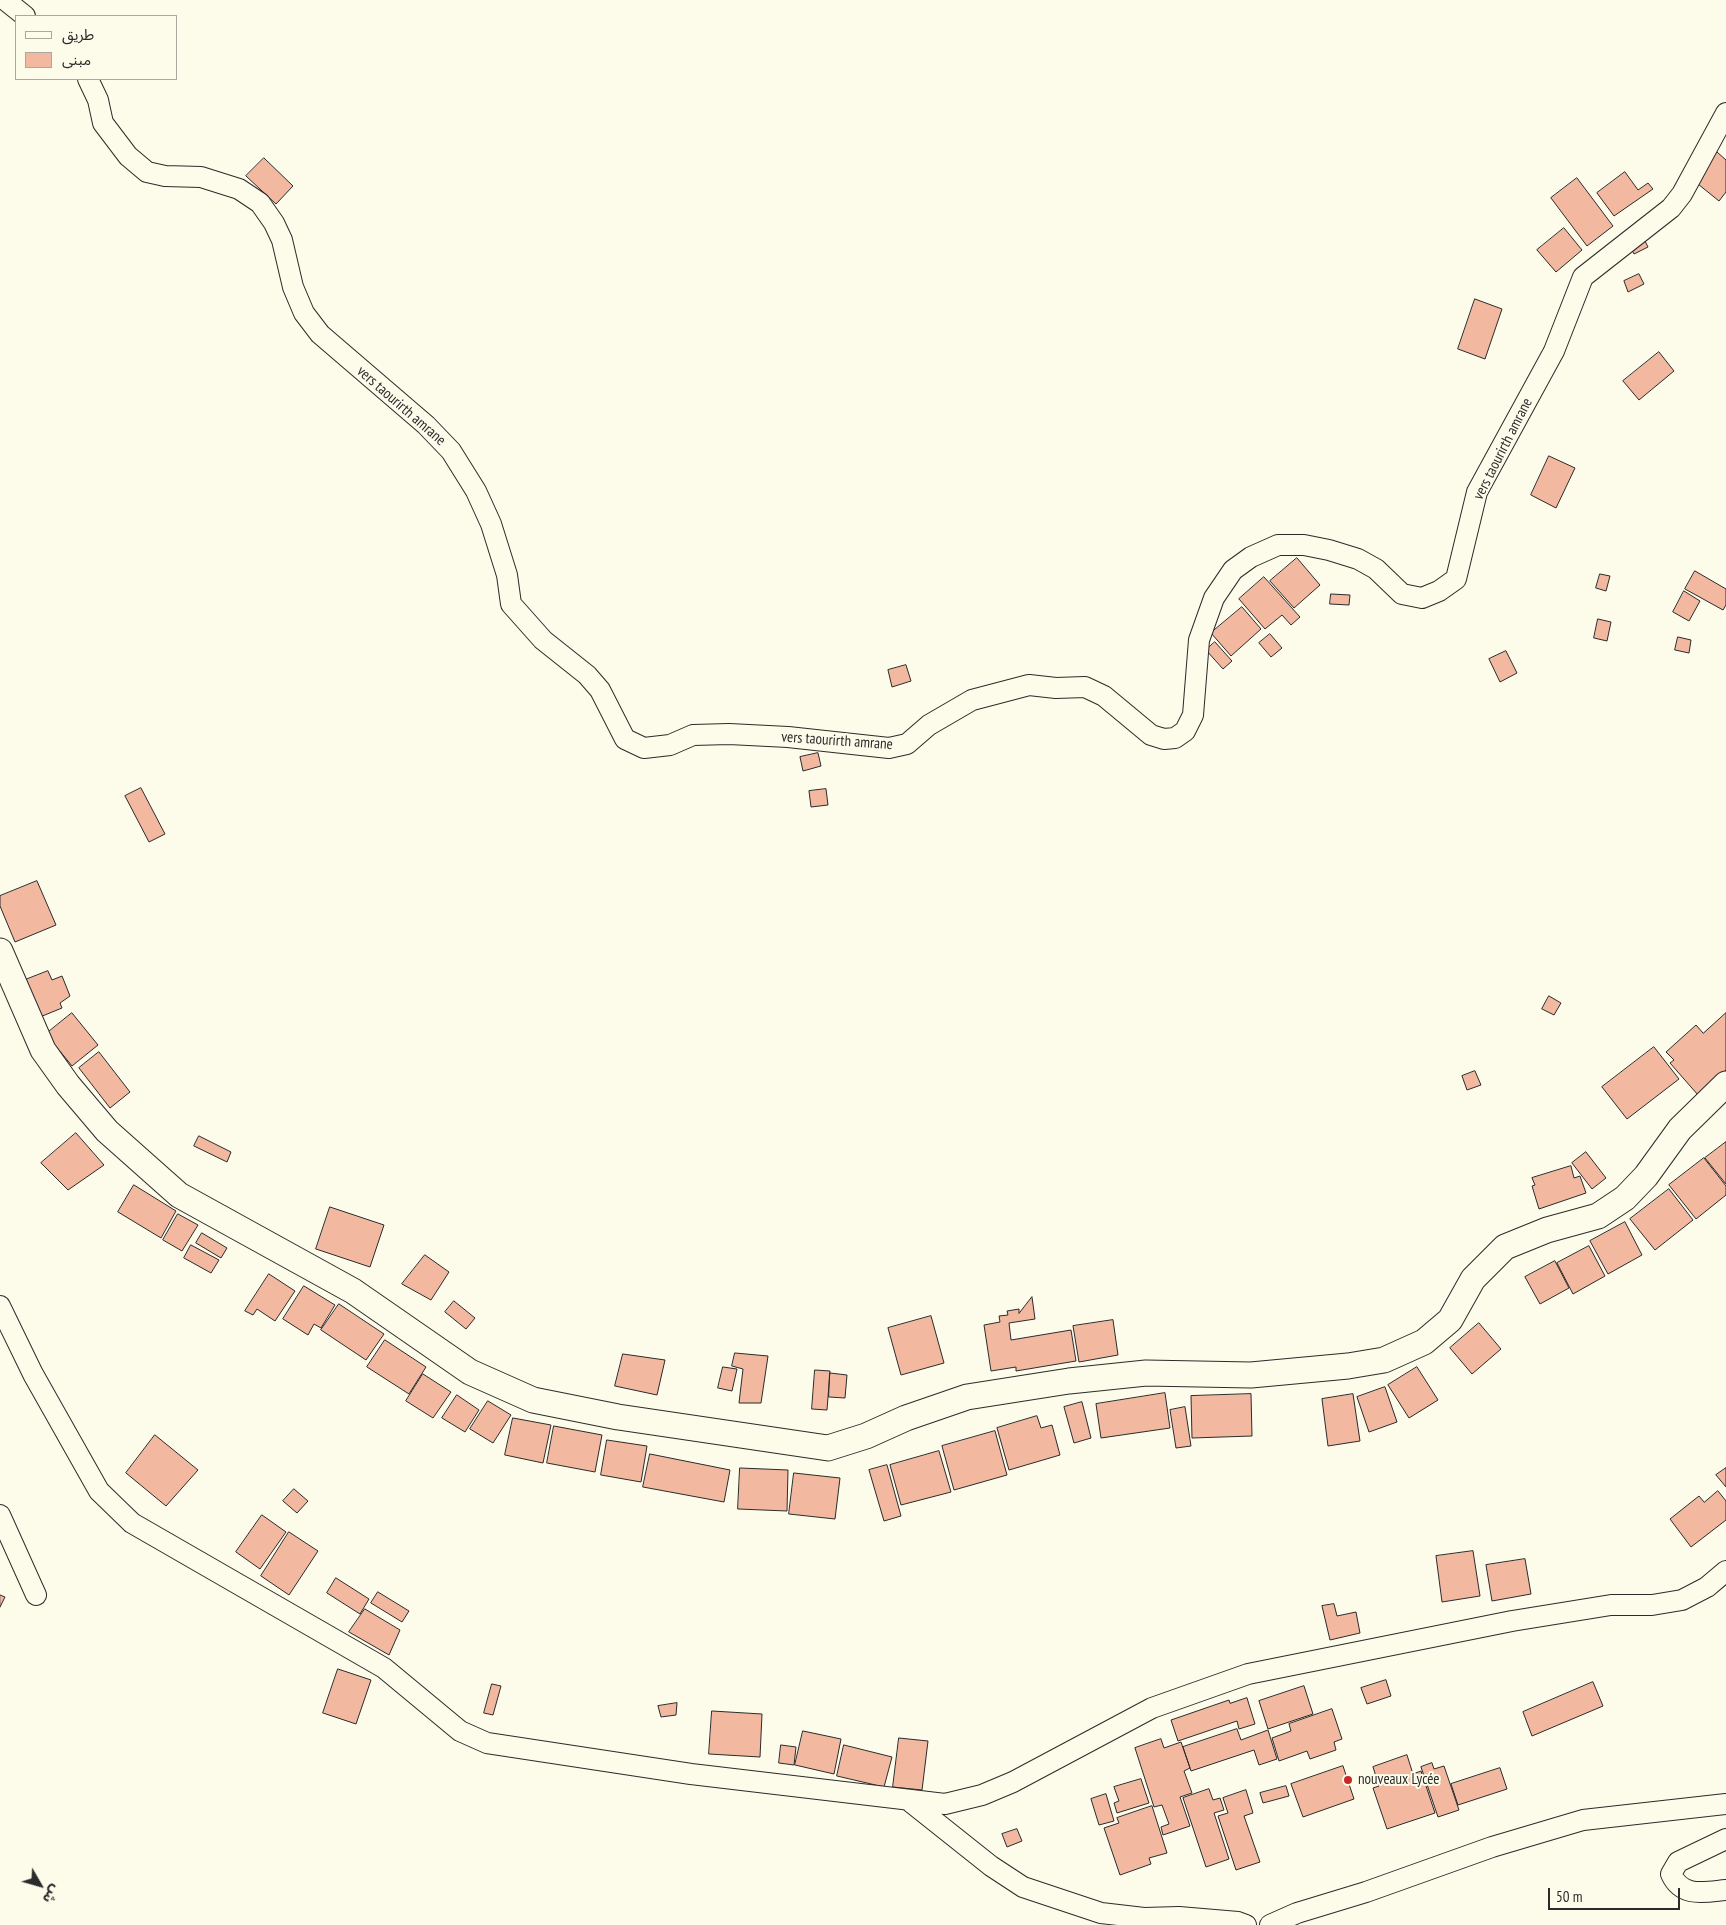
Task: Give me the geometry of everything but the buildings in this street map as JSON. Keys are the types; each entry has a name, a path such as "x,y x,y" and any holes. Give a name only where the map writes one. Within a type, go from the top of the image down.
{"main road":[{"path":"0,951 43,1050 68,1085 106,1131 178,1195 354,1291 470,1372 533,1400 618,1417 828,1448 866,1436 906,1418 967,1397 1069,1381 1146,1373 1251,1375 1348,1366 1384,1360 1424,1342 1450,1320 1473,1279 1505,1247 1546,1230 1598,1216 1625,1198 1646,1176 1680,1129 1726,1084"}],"street":[{"path":"5,0 24,15"},
{"name":"vers taourirth amrane","path":"88,80 98,100 103,123 128,156 146,172 165,176 201,177 239,189 260,203 274,223 282,240 293,287 304,313 326,340 426,425 451,451 476,491 491,524 507,575 511,604 543,640 587,675 600,690 626,739 644,748 670,745 693,735 729,734 788,737 889,748 907,744 929,725 972,700 1029,684 1056,688 1085,687 1104,696 1152,735 1164,739 1175,738 1185,731 1193,715 1199,640 1214,598 1233,570 1251,557 1278,545 1304,546 1358,559 1376,569 1402,594 1422,598 1439,591 1456,579 1477,492 1554,351 1583,277 1671,208 1682,194 1726,113"},
{"path":"0,1306 32,1374 99,1491 132,1523 384,1668 460,1730 486,1743 691,1774 945,1804 982,1795 1012,1782 1152,1708 1248,1674 1512,1621 1611,1605 1652,1605 1682,1600 1707,1587 1726,1571"},
{"path":"0,1515 36,1595"},
{"path":"908,1800 990,1866 1023,1887 1101,1913 1144,1918 1179,1917 1238,1922 1246,1925"},
{"path":"1270,1925 1297,1913 1366,1892 1492,1847 1583,1820 1726,1804"},
{"path":"1726,1839 1678,1862 1671,1874 1675,1884 1693,1894 1726,1890"}],"place":[{"name":"nouveaux Lycée","path":"1348,1780"}]}
